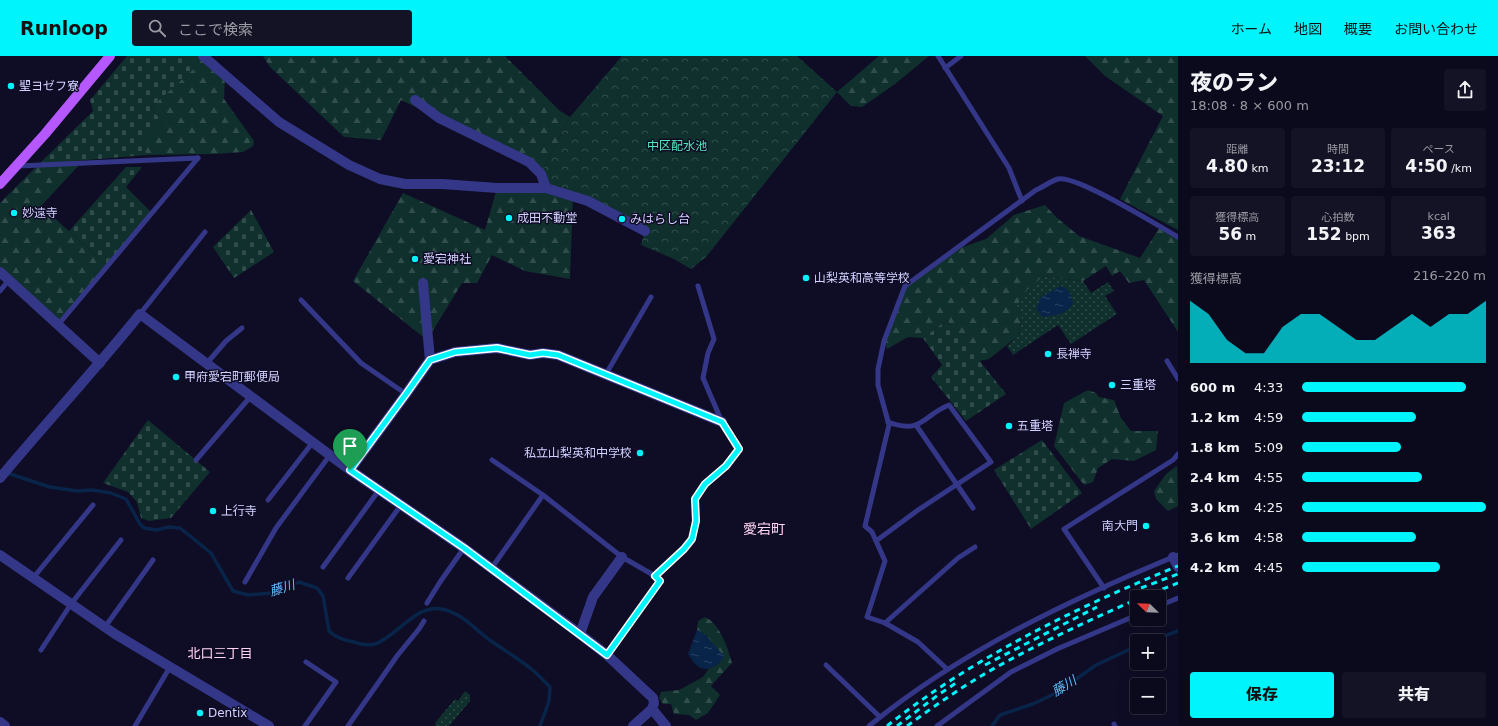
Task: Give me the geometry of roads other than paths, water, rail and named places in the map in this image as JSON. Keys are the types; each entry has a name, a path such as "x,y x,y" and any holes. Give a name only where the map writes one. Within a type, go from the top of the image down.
{"main road":[{"path":"0,184 110,56"}],"street":[{"path":"202,56 279,122 349,165 380,179 405,184 442,184 497,188 546,188 588,201 645,231"},
{"path":"415,100 439,118 529,162 541,174 546,188"},
{"path":"0,272 100,363"},
{"path":"422,283 430,360"},
{"path":"0,478 36,434 100,363 140,314 350,470 464,548 607,655 653,698 654,703 652,709 633,726"},
{"path":"350,470 430,360 455,352 497,348 530,355 543,353 558,355 722,422"},
{"path":"0,555 105,627 269,726"},
{"path":"580,634 593,597 622,556"},
{"path":"1175,556 1178,567"},
{"path":"652,709 666,726"},
{"path":"0,722 5,726"}],"lane":[{"path":"938,56 1008,168 1022,201"},
{"path":"945,68 961,56"},
{"path":"16,167 39,164 198,158 58,324"},
{"path":"947,669 918,642 886,623 867,617 885,561 872,532 865,526 888,432 888,422 878,384 878,369 884,342 905,286 1036,190 1058,178 1071,180 1101,193 1178,237"},
{"path":"140,314 205,232"},
{"path":"0,291 9,280"},
{"path":"655,576 684,549 692,539 696,521 695,499 705,484 726,466 739,449 722,422 703,378 708,353 714,339 698,286"},
{"path":"606,374 651,297"},
{"path":"301,300 361,363 406,394"},
{"path":"207,363 226,341 242,328"},
{"path":"1167,361 1178,379"},
{"path":"196,460 251,396"},
{"path":"876,541 956,484 991,462 949,405 925,421 909,427 898,426 888,422"},
{"path":"916,425 973,508"},
{"path":"268,500 313,442"},
{"path":"245,582 276,528 330,454"},
{"path":"1104,588 1064,529 1173,460 1178,454"},
{"path":"492,460 543,495 622,556 655,576 660,581 607,655"},
{"path":"323,567 379,490"},
{"path":"491,569 543,495"},
{"path":"33,578 92,505"},
{"path":"348,578 401,505"},
{"path":"41,650 71,604 120,540"},
{"path":"886,623 958,558 976,547"},
{"path":"427,603 464,548"},
{"path":"869,726 903,699 984,646 1074,600 1175,556"},
{"path":"105,627 152,560"},
{"path":"1166,603 1178,598"},
{"path":"937,726 1010,672 1057,649 1130,618"},
{"path":"348,726 424,620"},
{"path":"305,726 336,682 306,662"},
{"path":"826,665 880,717"},
{"path":"135,726 170,667"}],"water":[{"path":"1061,286 1070,293 1073,304 1070,308 1063,312 1056,315 1043,317 1036,309 1041,297"},
{"path":"697,630 705,634 724,656 718,664 709,669 698,666 688,654"}],"waterway":[{"name":"藤川","path":"7,473 50,487 77,491 92,490 111,493 126,499 140,524 144,528 156,530 169,527 180,528 211,553 233,591 248,595 273,593 299,582 317,588 323,596 329,631 344,640 370,645 375,644 391,635 406,622 423,611 441,609 454,613 466,620 487,638 529,667 550,687 549,701 540,726"},
{"name":"藤川","path":"1166,635 1178,631"},
{"name":"藤川","path":"992,726 1000,715 1033,704 1058,692 1096,665 1130,649"}],"railway":[{"path":"887,726 920,701 955,678 1026,636 1101,599 1178,566"},
{"path":"1141,588 1178,574"},
{"path":"1160,590 1178,583"},
{"path":"907,726 956,692 1004,663 1061,634 1130,602"},
{"path":"985,665 1097,607"},
{"path":"897,726 959,681"}],"place":[{"name":"聖ヨゼフ寮","path":"11,86"},
{"name":"妙遠寺","path":"14,213"},
{"name":"成田不動堂","path":"509,218"},
{"name":"みはらし台","path":"622,219"},
{"name":"愛宕神社","path":"415,259"},
{"name":"山梨英和高等学校","path":"806,278"},
{"name":"長禅寺","path":"1048,354"},
{"name":"甲府愛宕町郵便局","path":"176,377"},
{"name":"三重塔","path":"1112,385"},
{"name":"五重塔","path":"1009,426"},
{"name":"私立山梨英和中学校","path":"640,453"},
{"name":"上行寺","path":"213,511"},
{"name":"南大門","path":"1146,526"},
{"name":"Dentix","path":"200,713"}],"district":[{"name":"愛宕町","path":"764,529"},
{"name":"北口三丁目","path":"220,653"}],"park label":[{"name":"中区配水池","path":"677,146"}]}
